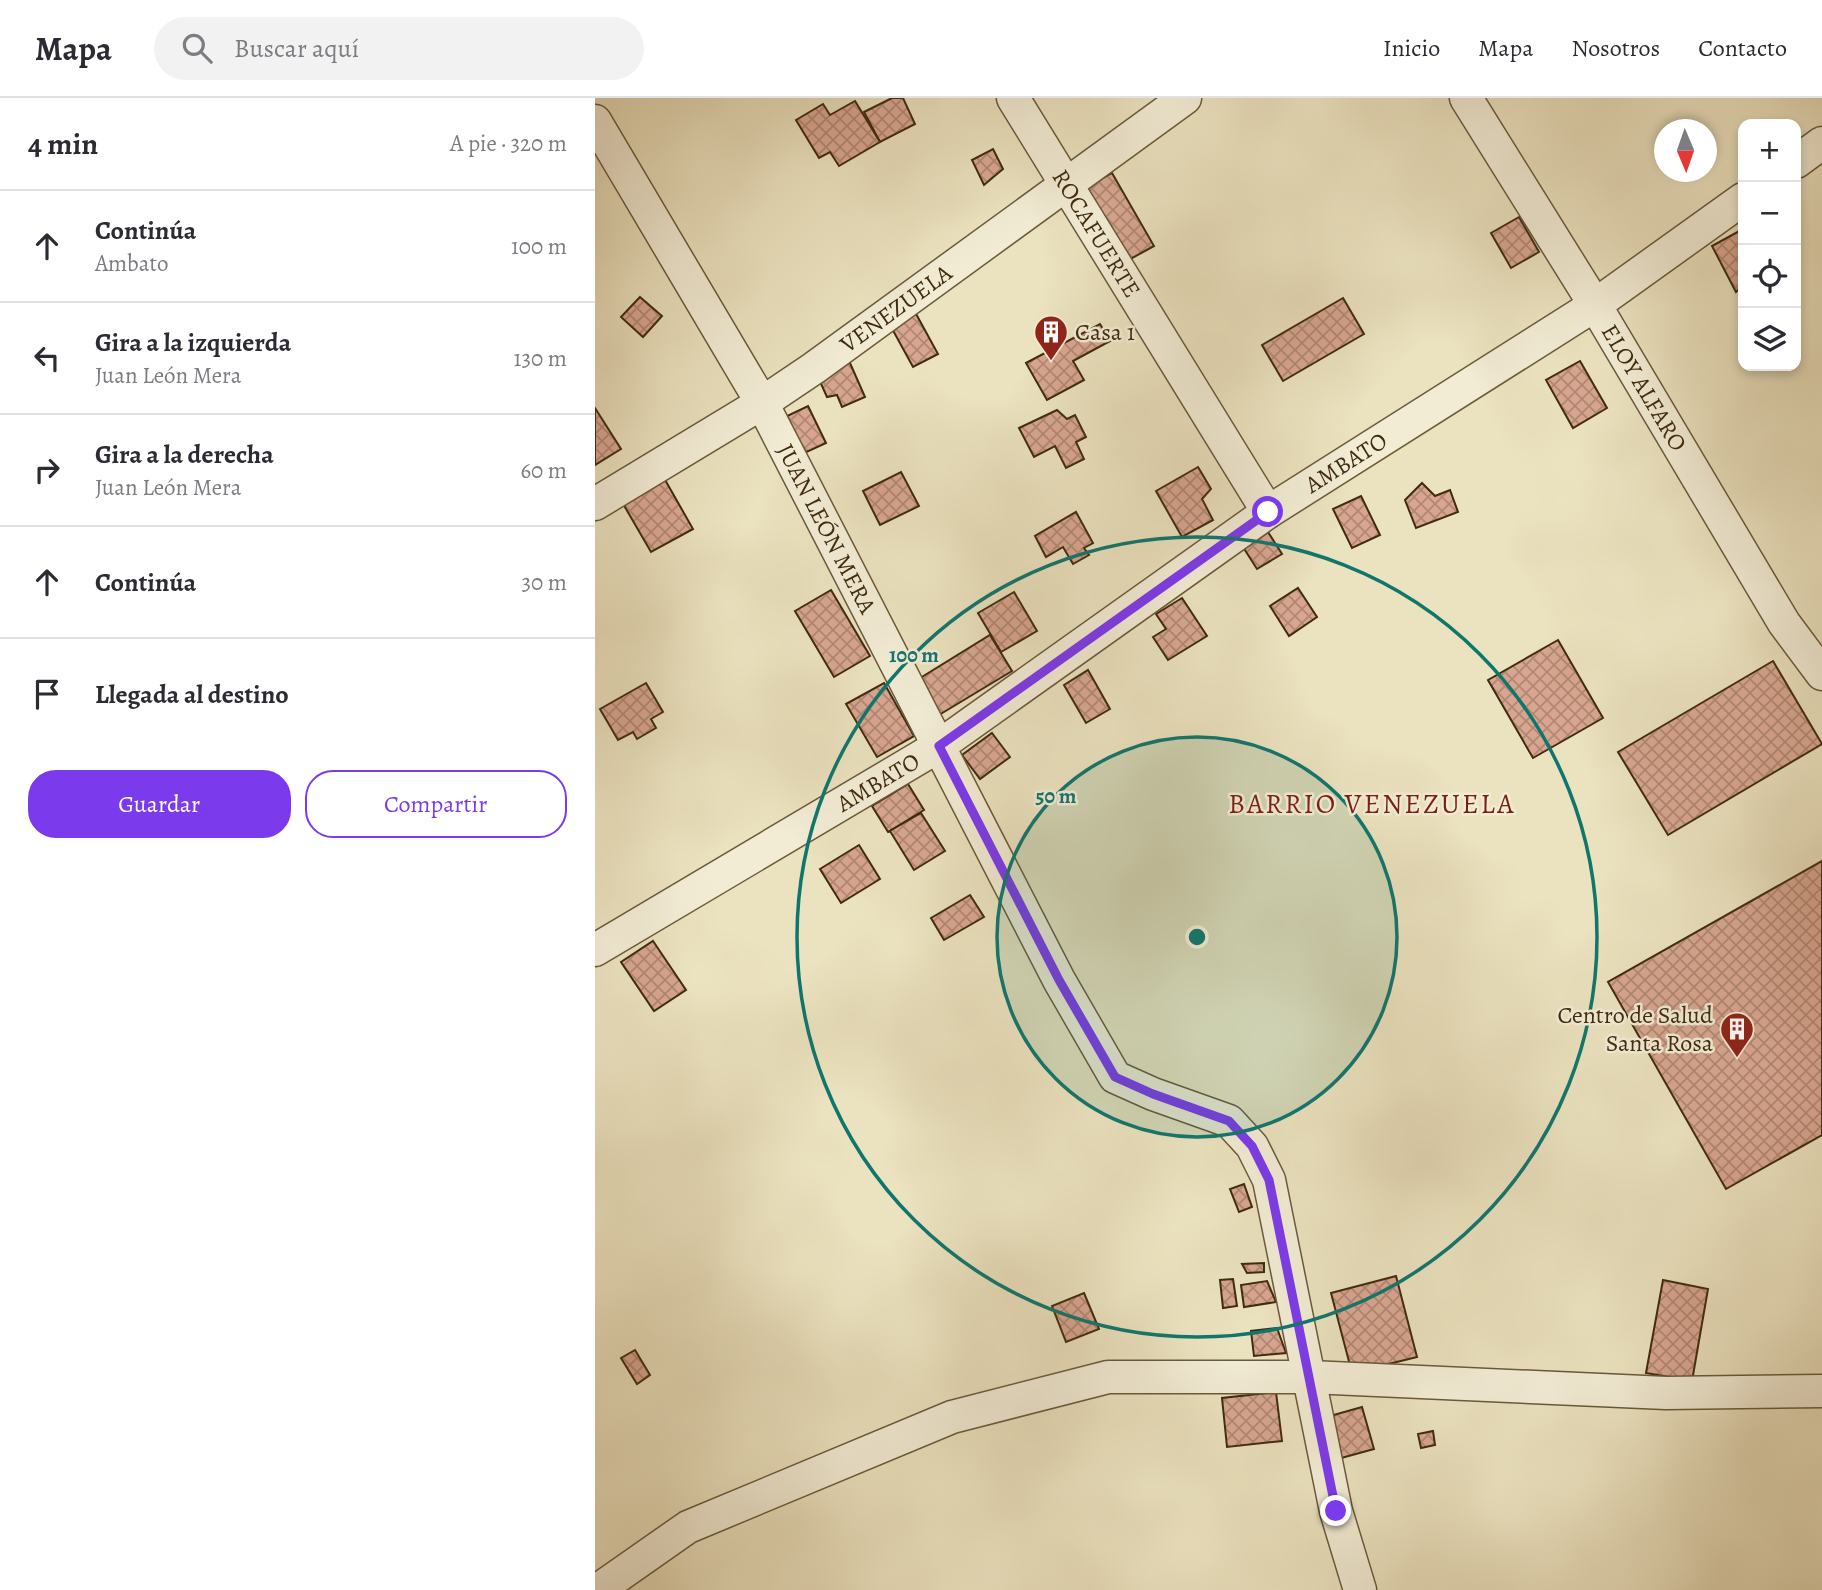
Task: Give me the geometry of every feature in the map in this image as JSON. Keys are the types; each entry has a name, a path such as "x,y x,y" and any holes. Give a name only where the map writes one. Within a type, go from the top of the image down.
{"street":[{"name":"ROCAFUERTE","path":"1013,98 1268,512"},
{"name":"VENEZUELA","path":"595,504 762,403 1185,98"},
{"name":"ELOY ALFARO","path":"1466,98 1595,305 1784,623 1822,674"},
{"name":"JUAN LEÓN MERA","path":"595,121 762,403 1059,980 1115,1077 1153,1094 1229,1121 1252,1146 1269,1180 1336,1511 1360,1590"},
{"path":"1801,158 1822,143"},
{"name":"AMBATO","path":"595,950 939,746 1268,512 1595,305 1738,203"},
{"path":"606,1581 688,1527 952,1417 1108,1377 1310,1377 1666,1393 1822,1391"}],"building":[{"path":"892,98 903,98 915,124 880,142 864,112"},
{"path":"855,101 880,142 839,166 830,152 819,158 796,120 823,104 830,115"},
{"path":"993,149 1003,169 984,185 972,160"},
{"path":"1112,173 1154,246 1125,262 1084,189"},
{"path":"1519,217 1539,252 1511,268 1491,233"},
{"path":"1738,232 1736,292 1712,246"},
{"path":"640,297 662,316 643,337 621,317"},
{"path":"1343,298 1364,334 1283,381 1262,345"},
{"path":"915,312 938,354 913,367 890,325"},
{"name":"Casa 1","path":"1100,324 1110,341 1073,361 1084,380 1047,400 1026,363"},
{"path":"846,354 865,397 842,407 837,395 827,397 814,368"},
{"path":"1580,361 1607,408 1573,428 1546,380"},
{"path":"808,406 826,443 800,455 783,418"},
{"path":"595,408 621,449 595,465"},
{"path":"1057,410 1067,419 1075,415 1086,437 1076,442 1084,459 1066,468 1055,446 1034,457 1019,428"},
{"path":"1198,467 1211,489 1202,499 1213,520 1182,537 1156,491"},
{"path":"901,472 919,506 880,525 863,491"},
{"path":"664,478 693,529 651,552 622,502"},
{"path":"1422,483 1435,496 1450,490 1458,512 1416,528 1405,500"},
{"path":"1361,496 1380,535 1352,548 1333,509"},
{"path":"1076,512 1093,543 1084,548 1089,555 1073,564 1063,547 1046,557 1035,536"},
{"path":"1268,532 1282,554 1257,569 1243,547"},
{"path":"1298,588 1317,617 1289,636 1270,606"},
{"path":"831,590 870,656 834,677 795,611"},
{"path":"1014,592 1037,631 1001,652 978,613"},
{"path":"1182,598 1207,636 1168,660 1153,637 1166,629 1156,614"},
{"path":"990,635 1012,671 939,715 917,680"},
{"path":"1558,640 1603,718 1533,758 1488,680"},
{"path":"1773,661 1822,744 1668,835 1618,752"},
{"path":"1088,670 1110,709 1086,723 1064,685"},
{"path":"646,683 663,712 651,719 656,728 637,739 633,732 618,740 600,709"},
{"path":"884,683 914,736 877,757 846,704"},
{"path":"992,733 1010,757 980,779 962,755"},
{"path":"908,784 924,810 888,832 872,806"},
{"path":"921,813 945,851 914,870 890,831 888,832"},
{"path":"859,845 880,879 841,903 820,869"},
{"name":"Centro de Salud Santa Rosa","path":"1822,861 1822,1135 1726,1189 1608,982"},
{"path":"970,895 984,917 944,940 931,918"},
{"path":"653,941 686,990 654,1011 621,962"},
{"path":"1244,1184 1252,1207 1239,1212 1230,1189"},
{"path":"1264,1263 1264,1272 1247,1273 1242,1264"},
{"path":"1396,1276 1417,1357 1352,1373 1331,1293"},
{"path":"1233,1279 1237,1306 1223,1308 1220,1280"},
{"path":"1663,1280 1708,1289 1692,1381 1646,1373"},
{"path":"1267,1281 1276,1302 1244,1307 1241,1285"},
{"path":"1084,1293 1099,1329 1066,1342 1052,1306"},
{"path":"1277,1328 1286,1353 1254,1356 1251,1331"},
{"path":"635,1350 650,1375 637,1384 621,1358"},
{"path":"1276,1392 1282,1441 1227,1447 1222,1398"},
{"path":"1362,1407 1374,1449 1334,1460 1323,1418"},
{"path":"1433,1431 1435,1445 1421,1448 1418,1434"}],"place":[{"name":"Casa 1","path":"1051,362"},
{"name":"Centro de Salud Santa Rosa","path":"1737,1059"}],"district":[{"name":"BARRIO VENEZUELA","path":"1372,804"}],"route":[{"path":"1268,512 939,746 1059,980 1115,1077 1153,1094 1229,1121 1252,1146 1269,1180 1336,1511"}]}
